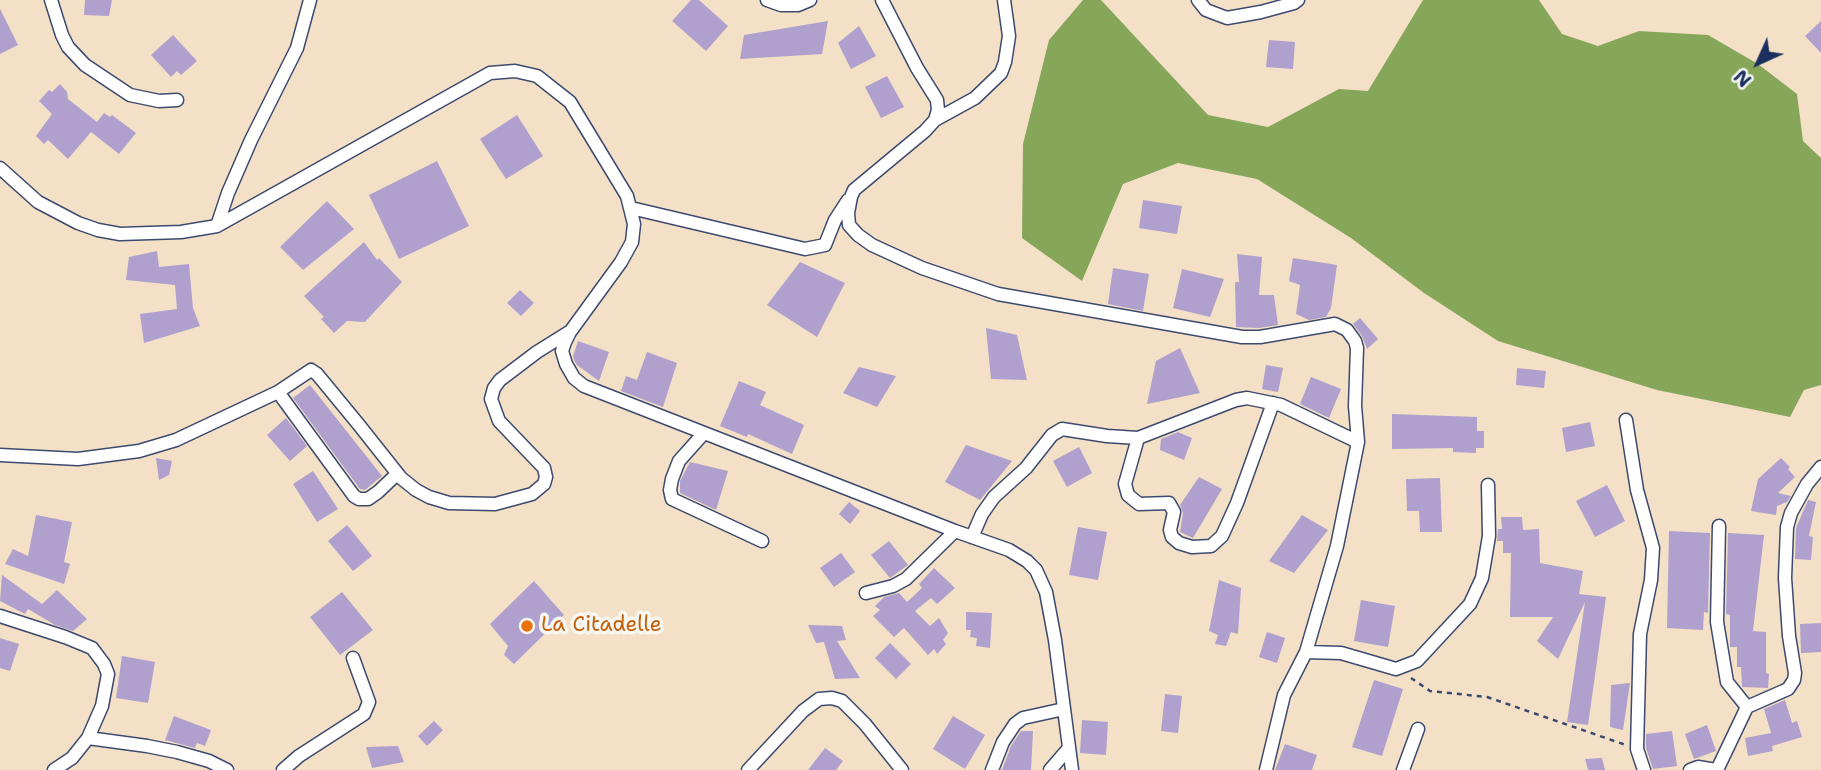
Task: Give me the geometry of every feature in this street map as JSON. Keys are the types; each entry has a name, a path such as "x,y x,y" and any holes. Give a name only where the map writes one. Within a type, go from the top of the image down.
{"street":[{"path":"51,0 68,47 100,77 130,95 159,101 177,100"},
{"path":"217,226 237,172 297,48 310,0"},
{"path":"767,0 781,5 798,5 810,0"},
{"path":"882,0 917,68 937,100 935,120"},
{"path":"631,208 804,249 825,245 835,220 863,181 935,120 975,98 1001,73 1009,36 1004,0"},
{"path":"1198,0 1206,10 1227,18 1294,4 1298,0"},
{"path":"0,169 38,202 61,216 98,230 120,234 181,232 217,226 491,73 514,71 537,76 570,102 616,176 631,208 634,224 632,242 621,262 570,332 562,351 574,378 583,386 1009,550 1027,561 1041,580 1055,640 1072,770"},
{"path":"850,197 849,225 872,245 941,276 998,294 1242,337 1260,337 1328,325 1347,330 1357,348 1355,406 1358,442 1337,546 1306,652 1284,695 1266,770"},
{"path":"0,455 78,459 139,451 176,440 278,392 311,370 397,474 416,490 449,503 495,504 538,491 546,477 544,468 499,421 491,399 500,380 537,352 570,332"},
{"path":"278,392 354,496 368,499 397,474"},
{"path":"972,537 994,496 1026,468 1052,435 1062,429 1138,438 1247,398 1273,403 1358,442"},
{"path":"1138,438 1125,484 1128,495 1139,503 1169,503 1174,512 1170,530 1172,537 1179,543 1192,547 1211,546 1222,536 1237,503 1273,403"},
{"path":"1626,420 1637,490 1653,548 1651,580 1640,634 1637,749 1644,770"},
{"path":"704,433 678,461 670,490 672,499 762,541"},
{"path":"1690,770 1698,767 1716,770 1747,707 1788,689 1794,680 1785,578 1787,527 1791,513 1807,484 1821,467"},
{"path":"1306,652 1341,653 1396,669 1417,661 1470,604 1482,578 1489,536 1488,485"},
{"path":"1719,526 1717,622 1727,682 1747,707"},
{"path":"866,593 894,586 906,579 954,531"},
{"path":"0,616 92,648 108,674 102,706 88,738 72,758 54,770"},
{"path":"283,770 299,756 364,714 369,702 353,658"},
{"path":"748,770 803,711 819,699 832,698 842,701 865,724 902,770"},
{"path":"992,770 1003,742 1015,724 1023,718 1064,709"},
{"path":"1403,770 1418,729"},
{"path":"88,738 147,746 205,766 227,770"},
{"path":"1050,770 1069,748"}],"path":[{"path":"1396,669 1430,691 1487,697 1637,749"}],"green space":[{"path":"1083,0 1101,0 1208,115 1268,127 1339,89 1368,91 1423,0 1539,0 1562,34 1598,46 1639,31 1708,35 1758,64 1797,94 1803,141 1821,158 1821,385 1804,390 1790,417 1657,390 1498,341 1424,293 1351,238 1257,179 1178,163 1123,184 1082,281 1022,238 1023,144 1049,40"}],"building":[{"path":"85,0 112,0 109,16 84,15"},
{"path":"691,0 699,0 728,26 706,51 672,21"},
{"path":"0,9 18,45 0,54"},
{"path":"828,21 822,54 740,59 744,35"},
{"path":"1821,21 1821,53 1805,36"},
{"path":"859,26 876,56 851,69 838,43"},
{"path":"173,35 197,61 181,75 177,71 171,77 151,55"},
{"path":"1269,40 1295,42 1293,69 1266,67"},
{"path":"887,76 904,107 881,118 865,87"},
{"path":"60,84 67,92 68,99 97,122 104,113 110,117 112,115 136,133 119,154 91,132 68,159 48,140 44,144 36,136 52,114 39,101 49,90 52,92"},
{"path":"517,115 543,156 506,179 480,139"},
{"path":"437,161 469,226 399,259 369,195"},
{"path":"1143,200 1182,206 1177,234 1139,228"},
{"path":"327,201 354,229 303,270 280,247"},
{"path":"364,242 377,260 379,258 402,282 365,322 347,321 334,333 321,319 324,317 304,296"},
{"path":"157,251 159,267 189,264 193,308 200,326 144,343 140,314 177,309 175,285 126,280 129,257"},
{"path":"1237,254 1262,257 1259,295 1274,295 1278,325 1236,327 1235,282 1239,282"},
{"path":"1293,258 1337,265 1331,308 1326,317 1309,320 1296,314 1300,285 1289,281"},
{"path":"800,262 845,283 817,337 767,305"},
{"path":"1113,268 1149,274 1143,311 1108,304"},
{"path":"1182,269 1224,279 1210,317 1173,308"},
{"path":"520,290 534,303 521,316 507,303"},
{"path":"1360,318 1378,339 1367,349 1353,324"},
{"path":"986,328 1017,335 1027,380 991,379"},
{"path":"578,341 609,352 599,381 574,360"},
{"path":"1180,348 1200,393 1147,404 1156,361"},
{"path":"647,352 677,363 663,407 621,391 626,376 637,380"},
{"path":"1266,365 1283,368 1278,392 1262,389"},
{"path":"859,367 896,376 877,407 843,393"},
{"path":"1517,368 1546,371 1544,388 1516,385"},
{"path":"1311,377 1341,389 1329,418 1300,404"},
{"path":"739,381 766,392 760,405 804,425 792,454 748,434 747,437 720,426"},
{"path":"310,385 382,476 365,490 360,489 293,398"},
{"path":"1392,414 1477,417 1477,431 1484,431 1484,448 1476,448 1476,453 1453,452 1453,448 1392,449"},
{"path":"286,418 307,446 290,461 267,435"},
{"path":"1590,422 1595,446 1566,452 1562,428"},
{"path":"1178,432 1192,438 1184,460 1160,450 1161,439"},
{"path":"966,445 1012,461 980,500 945,482"},
{"path":"1079,447 1092,473 1067,487 1053,461"},
{"path":"156,458 172,461 169,475 159,480"},
{"path":"1781,458 1795,477 1778,493 1791,496 1787,502 1777,506 1776,515 1751,511 1758,479"},
{"path":"690,462 728,471 716,510 680,493 680,481"},
{"path":"313,471 338,509 317,522 293,484"},
{"path":"1199,477 1222,489 1193,538 1180,532 1183,513 1180,505"},
{"path":"1440,478 1442,532 1420,532 1419,511 1407,511 1406,479"},
{"path":"1607,485 1625,521 1595,537 1576,501"},
{"path":"1808,500 1816,502 1809,536 1813,537 1811,560 1795,559 1796,528"},
{"path":"849,502 860,511 850,524 839,514"},
{"path":"36,515 72,522 64,562 70,564 64,584 5,564 13,549 28,556"},
{"path":"1302,515 1328,530 1294,573 1269,561"},
{"path":"1501,517 1522,517 1523,530 1539,529 1540,563 1583,571 1579,594 1606,597 1588,725 1567,722 1585,602 1558,659 1537,641 1553,617 1510,617 1511,553 1503,553 1503,541 1497,541 1498,529 1502,529"},
{"path":"347,525 372,556 353,571 328,541"},
{"path":"1078,527 1107,532 1098,580 1069,575"},
{"path":"1669,531 1710,533 1708,613 1704,612 1703,630 1667,628"},
{"path":"1728,533 1764,535 1753,631 1766,632 1768,688 1742,687 1741,667 1737,667 1737,647 1730,647 1730,615 1726,614"},
{"path":"889,541 908,565 890,578 871,555"},
{"path":"841,553 855,572 834,587 820,568"},
{"path":"934,568 955,588 937,604 931,598 915,611 930,626 939,618 948,633 943,640 946,644 937,654 934,649 928,655 904,628 894,637 873,616 880,610 875,606 884,597 899,593 907,602 922,588 919,584"},
{"path":"2,575 42,604 57,590 87,619 73,631 55,625 28,609 25,614 0,601"},
{"path":"1219,580 1241,588 1238,634 1231,632 1226,646 1215,644 1218,635 1209,631"},
{"path":"534,581 564,615 514,664 504,655 508,646 490,624"},
{"path":"342,592 373,630 340,655 310,617"},
{"path":"1361,600 1395,606 1388,647 1354,641"},
{"path":"966,612 992,613 990,648 976,646 977,638 970,637 971,630 966,630"},
{"path":"1821,623 1821,652 1801,653 1800,624"},
{"path":"808,625 842,626 846,640 837,641 860,678 835,679 824,642 816,643"},
{"path":"1267,632 1285,638 1277,663 1259,657"},
{"path":"0,638 19,644 10,671 0,668"},
{"path":"890,643 911,664 896,679 875,658"},
{"path":"122,656 155,662 148,703 116,698"},
{"path":"1374,680 1403,689 1382,756 1352,747"},
{"path":"1630,683 1623,730 1610,727 1611,685"},
{"path":"1165,694 1182,696 1178,733 1161,731"},
{"path":"1785,700 1792,723 1797,721 1802,737 1772,746 1773,751 1748,756 1745,738 1771,733 1764,709"},
{"path":"174,716 211,730 205,746 197,743 195,748 165,740"},
{"path":"953,716 985,735 965,769 933,749"},
{"path":"1082,720 1108,722 1106,755 1080,753"},
{"path":"434,721 443,730 427,746 418,736"},
{"path":"1707,725 1716,751 1694,759 1685,734"},
{"path":"1021,731 1033,731 1031,770 1002,770 1011,746"},
{"path":"1672,731 1677,766 1653,769 1646,748 1646,734"},
{"path":"1285,744 1317,755 1312,770 1275,770"},
{"path":"398,746 404,762 372,768 366,747"},
{"path":"825,748 843,761 836,770 808,770"},
{"path":"1602,758 1605,770 1588,770 1585,759"}],"place":[{"name":"La Citadelle","path":"527,626"}]}
